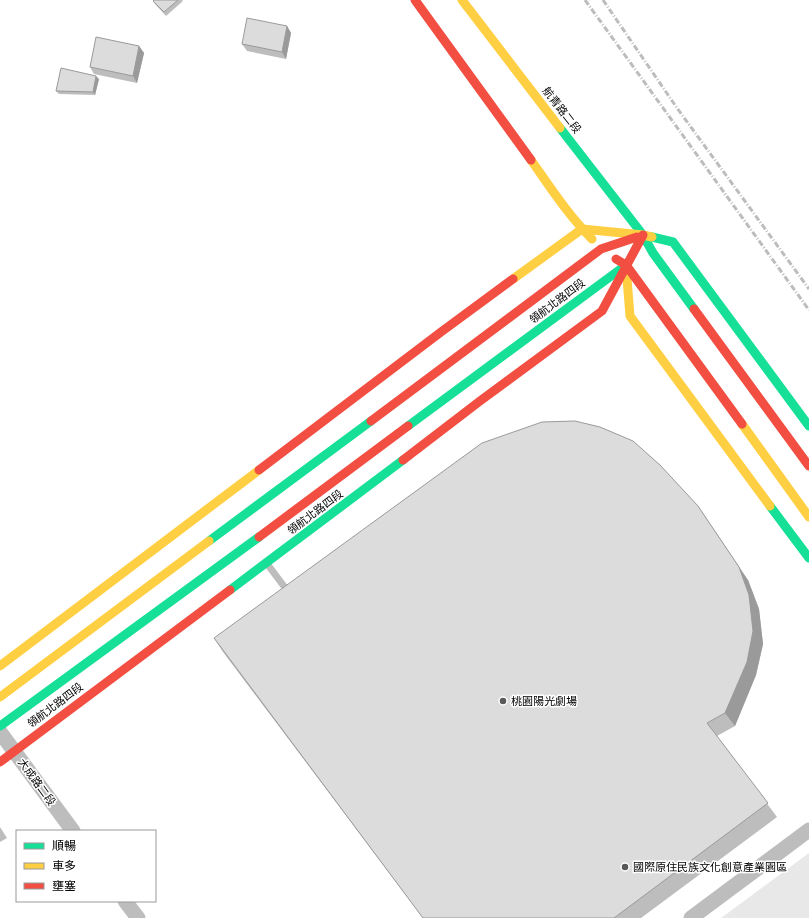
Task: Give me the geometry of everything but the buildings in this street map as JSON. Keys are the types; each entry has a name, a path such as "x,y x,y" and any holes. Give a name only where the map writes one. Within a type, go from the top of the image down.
{"street":[{"path":"415,0 582,229 601,249 626,265 809,517"},
{"name":"航青路二段","path":"462,0 643,235"},
{"path":"0,666 441,332 582,229 643,235 673,242 809,426"},
{"path":"643,235 653,253 809,466"},
{"name":"領航北路四段","path":"0,697 601,249 643,235"},
{"name":"領航北路四段","path":"0,762 267,563 474,406 606,312 626,265 643,235"},
{"path":"626,265 627,315 809,558"},
{"name":"領航北路四段","path":"0,726 252,542 626,265"},
{"name":"大成路二段","path":"0,732 72,830"},
{"path":"691,918 809,830"},
{"path":"126,902 138,918"}],"lane":[{"path":"267,563 294,600"}],"shaded area":[{"path":"809,853 809,918 721,918"}],"railway":[{"path":"585,0 809,310"},
{"path":"603,0 677,108 809,289"}],"traffic: fast":[{"path":"560,128 643,235 653,253 694,309"},
{"path":"652,237 673,242 809,426"},
{"path":"408,426 622,268"},
{"path":"209,541 371,421"},
{"path":"230,590 403,460"},
{"path":"770,506 809,558"},
{"path":"0,726 259,537"}],"traffic: slow":[{"path":"462,0 560,128"},
{"path":"531,160 567,211 592,239"},
{"path":"513,279 582,229 652,237"},
{"path":"626,266 630,316 770,506"},
{"path":"742,424 809,517"},
{"path":"0,666 259,470"},
{"path":"0,697 209,541"}],"traffic: jam":[{"path":"415,0 531,160"},
{"path":"403,460 602,311 643,235"},
{"path":"371,421 601,249 637,237"},
{"path":"616,259 626,265 742,424"},
{"path":"259,470 513,279"},
{"path":"694,309 809,466"},
{"path":"259,537 408,426"},
{"path":"0,762 230,590"}],"place":[{"name":"桃園陽光劇場","path":"503,701"},
{"name":"國際原住民族文化創意產業園區","path":"625,867"}]}
